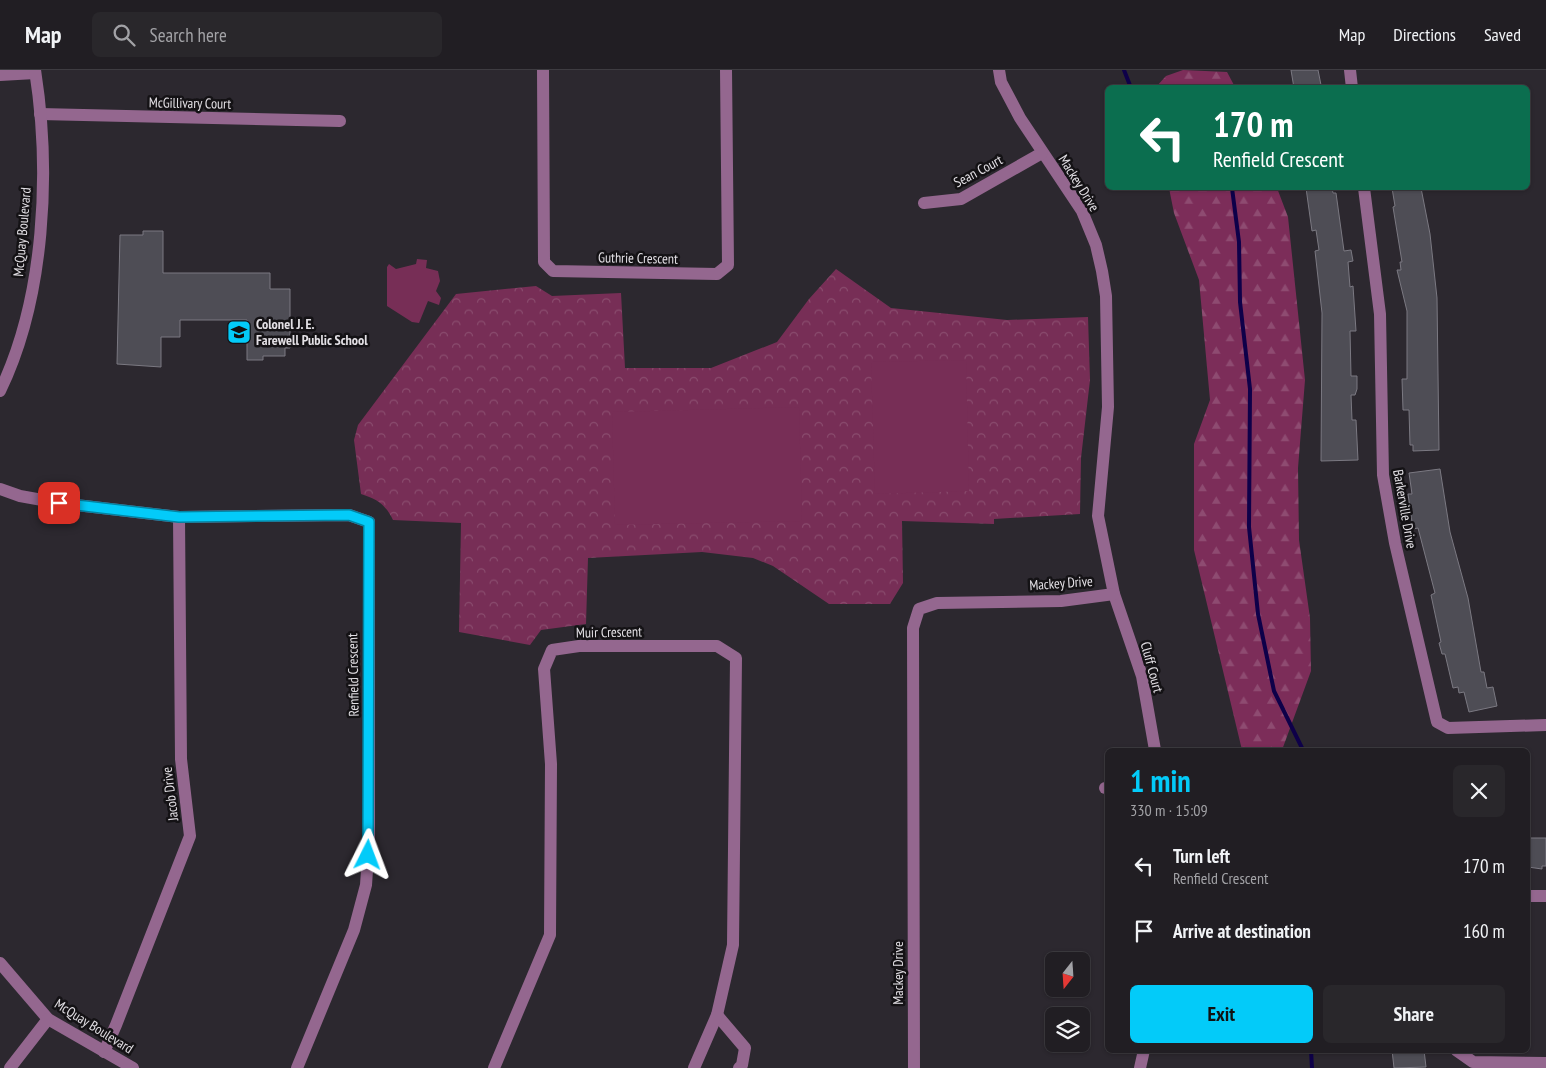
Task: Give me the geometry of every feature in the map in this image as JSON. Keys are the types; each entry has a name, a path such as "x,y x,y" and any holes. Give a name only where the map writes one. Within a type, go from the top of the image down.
{"street":[{"name":"Guthrie Crescent","path":"542,70 544,262 553,271 717,274 728,265 726,70"},
{"name":"Mackey Drive","path":"914,1068 913,628 919,609 937,603 1061,601 1114,594 1098,516 1108,407 1106,296 1102,271 1096,246 1082,211 1020,118 1001,82 999,70"},
{"path":"1350,70 1352,85"},
{"path":"0,74 35,72"},
{"name":"McQuay Boulevard","path":"0,391 5,369 26,316 39,239 42,178 40,114 35,72"},
{"name":"McGillivary Court","path":"40,114 340,121"},
{"name":"Sean Court","path":"924,203 961,199 1042,153"},
{"name":"Barkerville Drive","path":"1364,190 1380,314 1383,475 1395,544 1437,722 1448,728 1546,725"},
{"name":"Renfield Crescent","path":"0,488 20,496 59,503 179,517 349,515 369,522 370,841 366,885 354,930 297,1068"},
{"name":"Jacob Drive","path":"104,1052 190,836 181,759 179,517"},
{"name":"Cluff Court","path":"1114,594 1142,676 1155,748"},
{"name":"Muir Crescent","path":"494,1068 550,935 551,764 544,669 552,650 579,646 717,646 736,658 733,945 717,1014 694,1068"},
{"path":"1530,896 1546,896"},
{"name":"McQuay Boulevard","path":"0,963 48,1019 133,1068"},
{"path":"717,1014 745,1048 742,1065 739,1068"},
{"path":"10,1068 48,1019"},
{"path":"1140,1068 1143,1053"},
{"path":"1460,1053 1473,1062 1545,1065"}],"green space":[{"path":"1183,70 1227,72 1234,85 1158,85 1166,76"},
{"path":"1169,190 1278,190 1288,217 1305,380 1298,468 1299,540 1310,618 1311,671 1283,748 1242,748 1194,550 1194,444 1210,400 1199,280 1174,213"},
{"path":"417,259 427,260 426,268 438,271 440,281 436,291 441,298 439,305 428,301 419,323 412,322 387,306 387,267 389,264 396,269 416,264"},
{"path":"836,269 891,308 1007,320 1088,317 1090,380 1081,458 1080,514 994,519 994,524 902,521 903,583 890,604 829,604 773,566 753,558 702,552 588,558 586,624 541,630 530,645 459,632 461,523 393,520 380,503 361,494 354,440 358,425 456,294 536,286 552,296 621,293 625,368 711,368 777,342 809,299"},
{"path":"966,360 969,491 875,494 871,362"},
{"path":"799,407 802,521 615,525 612,412"}],"building":[{"path":"1291,70 1318,70 1321,85 1294,85"},
{"path":"1306,190 1332,190 1333,193 1336,193 1344,251 1351,250 1353,261 1348,262 1350,287 1353,286 1356,331 1350,331 1351,376 1357,376 1357,389 1355,395 1351,395 1352,420 1356,420 1358,460 1321,461 1322,313 1315,251 1319,250 1316,230 1312,231"},
{"path":"1392,190 1421,190 1430,234 1437,298 1439,450 1413,451 1413,445 1410,445 1409,410 1403,410 1402,379 1407,379 1407,311 1397,270 1401,270 1400,262 1402,262 1393,207 1395,206"},
{"path":"143,231 163,231 163,273 270,273 270,289 290,289 290,348 285,348 285,356 263,356 263,360 247,360 247,320 180,320 180,337 161,337 161,367 117,364 120,235 143,235"},
{"path":"1440,469 1450,532 1468,598 1481,672 1484,672 1487,688 1493,687 1497,706 1469,712 1464,692 1459,693 1458,687 1453,688 1445,654 1442,654 1431,595 1435,593 1418,528 1413,529 1408,494 1412,494 1409,473"},
{"path":"1530,838 1546,838 1546,866 1542,866 1542,869 1530,867"},
{"path":"1392,1053 1424,1053 1426,1067 1394,1068"}],"waterway":[{"path":"1124,70 1130,85"},
{"path":"1232,190 1239,242 1240,302 1250,389 1249,527 1258,614 1274,691 1302,748"},
{"path":"1311,1053 1312,1068"}],"place":[{"name":"Colonel J. E. Farewell Public School","path":"239,332"}],"route":[{"path":"59,503 179,517 349,515 369,522 367,613 370,841 368,855"}]}
